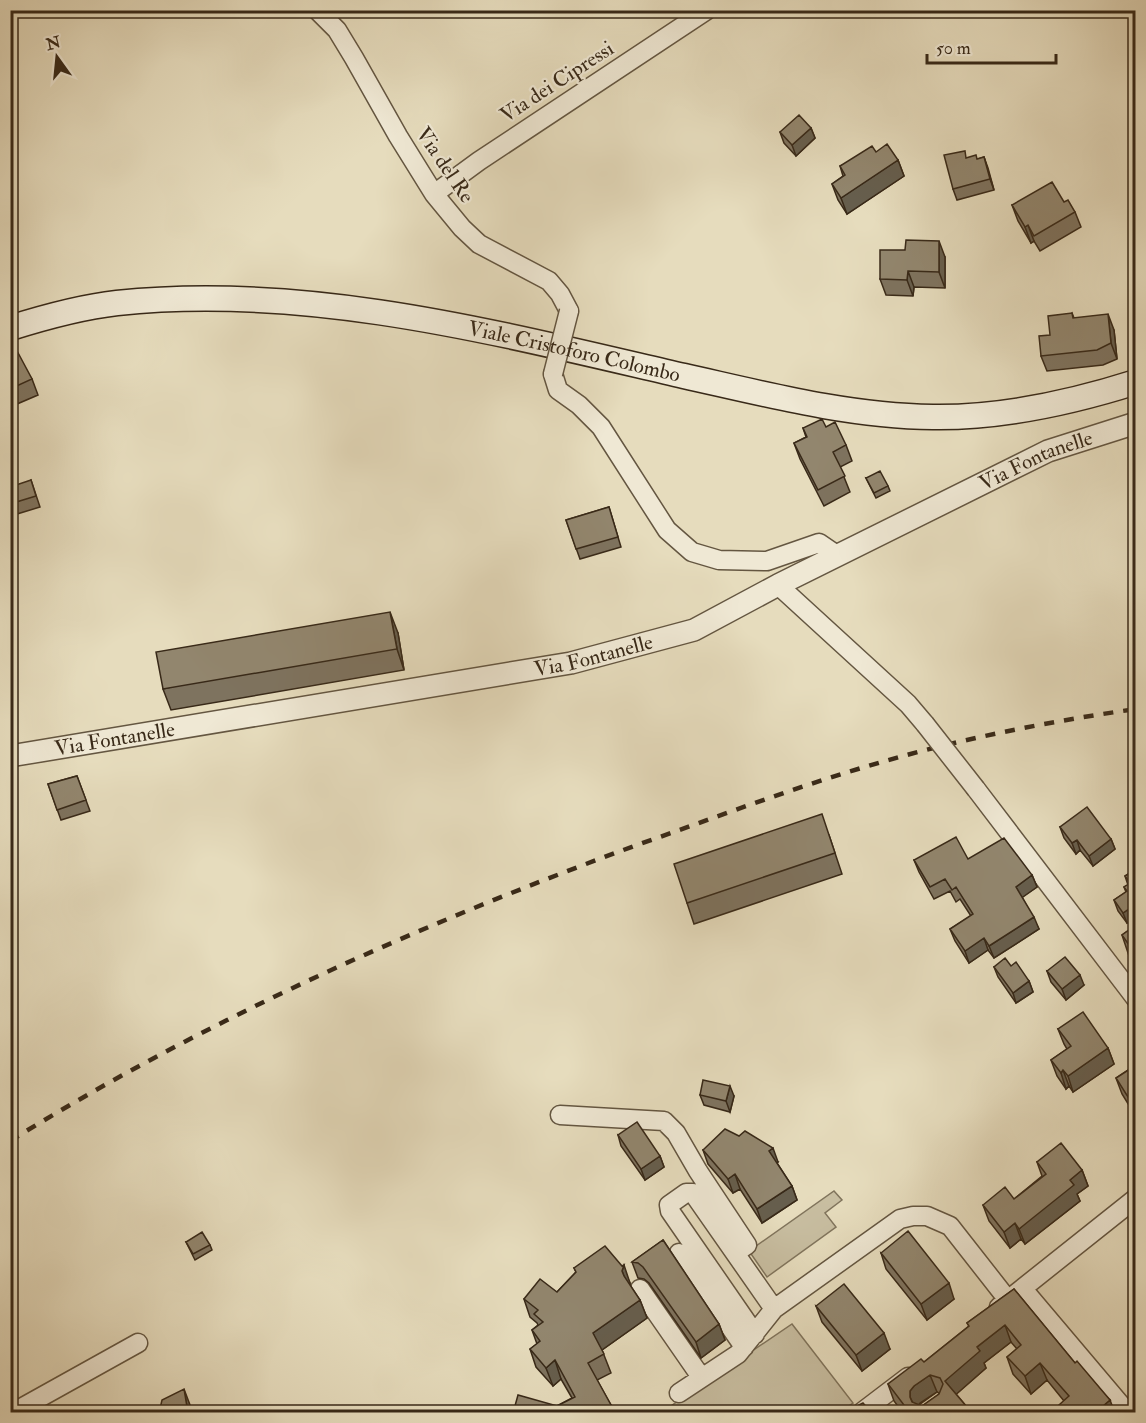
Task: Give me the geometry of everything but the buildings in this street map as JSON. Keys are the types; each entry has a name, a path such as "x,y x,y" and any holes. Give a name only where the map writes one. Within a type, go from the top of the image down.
{"main road":[{"name":"Viale Cristoforo Colombo","path":"10,328 76,310 114,303 198,299 293,302 375,311 485,330 781,398 867,412 933,417 994,414 1048,406 1136,382"}],"street":[{"name":"Via del Re","path":"317,10 337,30 434,194 462,228 479,244 549,281 560,294 569,311 554,374 558,390 579,405 601,428 667,530 692,552 719,560 767,561 819,543 837,556"},
{"name":"Via dei Cipressi","path":"434,194 479,161 707,10"},
{"name":"Via Fontanelle","path":"10,756 571,663 694,630 778,585 1048,451 1136,423"},
{"path":"778,585 908,704 976,789 1136,999"},
{"path":"560,1115 664,1121 676,1133 747,1245 735,1253"},
{"path":"749,1340 670,1211 669,1205 686,1193 693,1193 774,1309"},
{"path":"981,1321 1136,1198"},
{"path":"679,1393 738,1354 774,1309 900,1218 927,1216 950,1226 1127,1413"},
{"path":"679,1253 749,1340"},
{"path":"640,1289 701,1377"},
{"path":"14,1413 138,1342"},
{"path":"862,1413 926,1363"}],"shaded area":[{"path":"834,1191 842,1200 825,1213 836,1227 767,1277 749,1251"},
{"path":"792,1324 853,1403 840,1412 662,1412"}],"railway":[{"path":"10,1141 85,1096 238,1015 396,941 556,875 752,804 868,766 1000,733 1136,709"}]}
